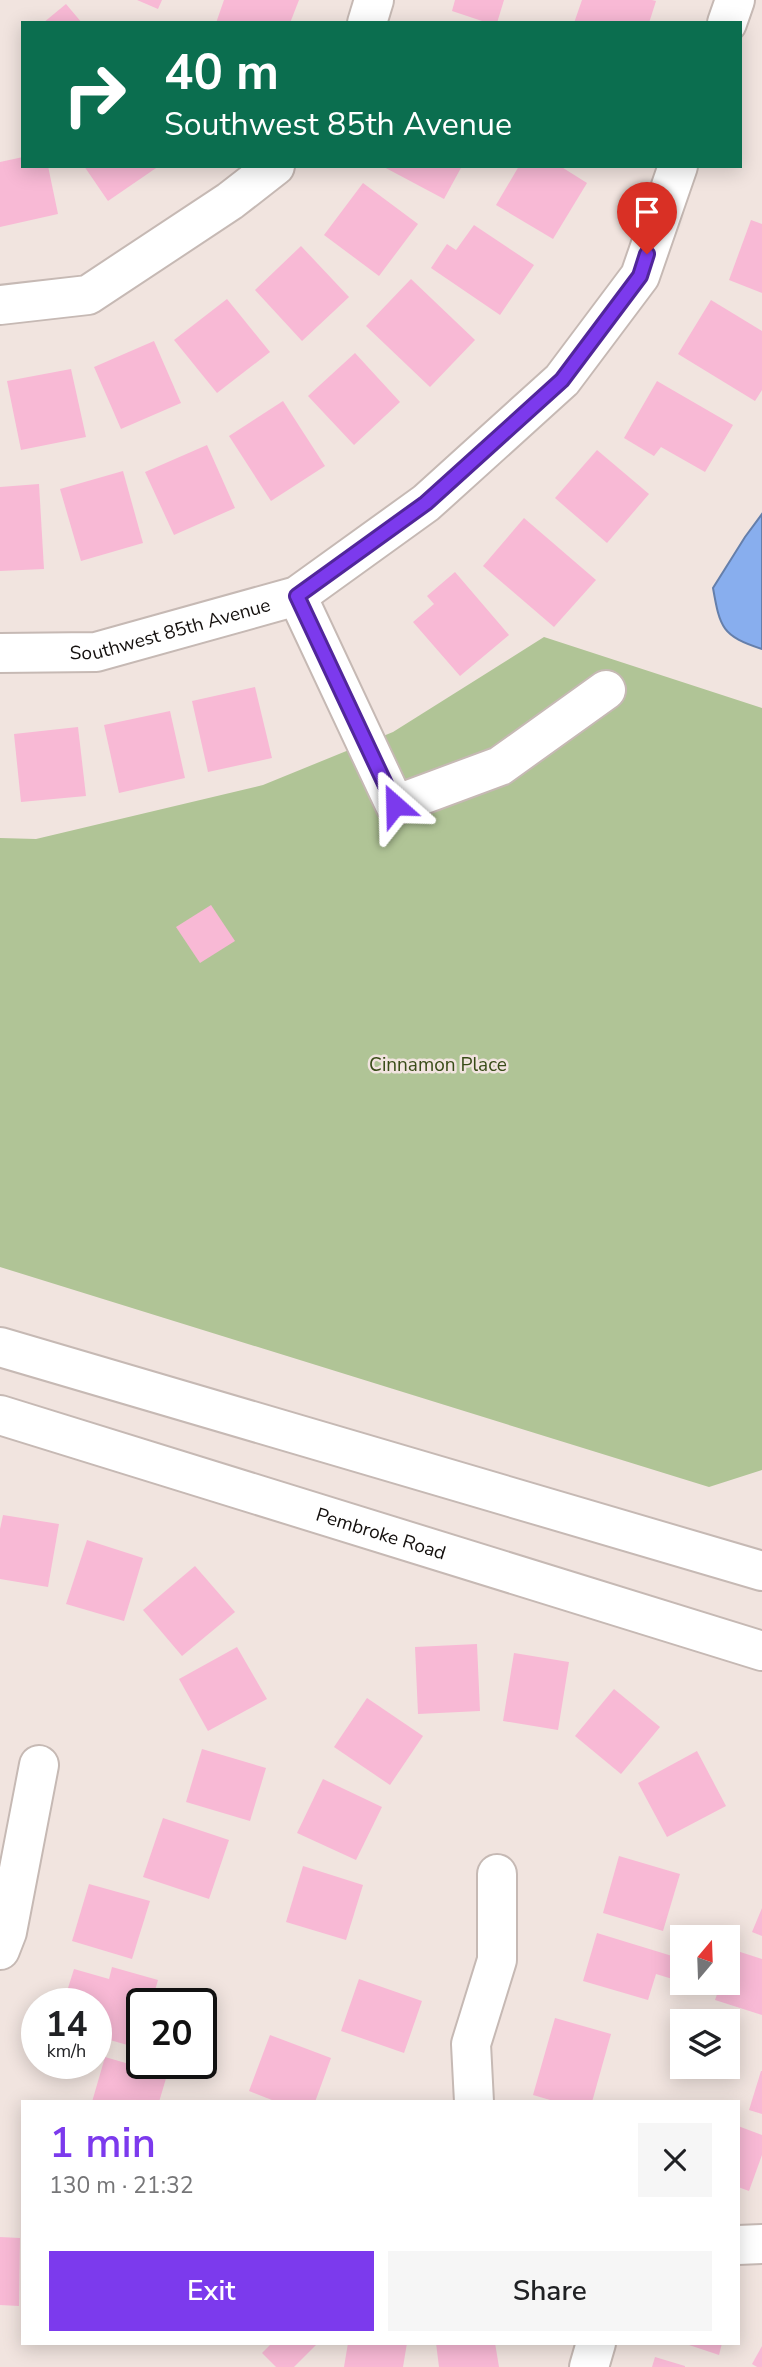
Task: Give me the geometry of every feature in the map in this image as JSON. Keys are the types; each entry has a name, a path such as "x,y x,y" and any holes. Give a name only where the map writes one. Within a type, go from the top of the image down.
{"street":[{"path":"368,21 374,0"},
{"path":"728,21 735,0"},
{"path":"0,305 88,295 230,201 272,168"},
{"name":"Southwest 85th Avenue","path":"0,653 96,652 297,596 426,503 562,380 640,276 677,168"},
{"path":"297,596 395,805 500,766 606,690"},
{"path":"0,1347 762,1571"},
{"name":"Pembroke Road","path":"0,1415 762,1651"},
{"path":"0,1950 7,1932 39,1765"},
{"path":"474,2100 471,2044 497,1960 496,1874"},
{"path":"740,2245 762,2244"},
{"path":"589,2367 595,2345"}],"green space":[{"name":"Cinnamon Place","path":"544,637 762,708 762,1470 709,1487 0,1267 0,838 36,839 263,785 393,732"}],"water":[{"path":"762,514 762,649 738,640 725,629 718,613 713,588"}],"building":[{"path":"137,0 162,0 158,9"},
{"path":"224,0 299,0 291,21 217,21"},
{"path":"455,0 504,0 498,21 482,21 452,11"},
{"path":"582,0 656,1 650,21 575,21"},
{"path":"66,4 80,21 45,21"},
{"path":"21,157 21,168 48,168 58,214 0,227 0,162"},
{"path":"85,168 156,168 108,201"},
{"path":"386,168 461,168 444,199"},
{"path":"518,168 563,168 587,183 553,239 496,205"},
{"path":"363,183 418,224 379,276 324,235"},
{"path":"751,220 762,224 762,293 729,280"},
{"path":"474,225 534,265 500,315 431,268 447,244 456,250"},
{"path":"301,246 349,297 302,341 255,290"},
{"path":"411,279 475,340 430,387 366,326"},
{"path":"227,299 270,352 217,393 174,340"},
{"path":"711,300 762,331 762,390 755,401 678,354"},
{"path":"154,341 181,403 121,429 94,367"},
{"path":"355,353 400,402 354,445 308,396"},
{"path":"71,369 86,437 21,450 7,381"},
{"path":"657,381 733,425 705,472 661,447 654,456 624,438"},
{"path":"283,401 325,466 271,501 229,436"},
{"path":"207,445 235,508 174,535 145,472"},
{"path":"597,450 649,494 607,543 555,498"},
{"path":"123,471 143,543 81,561 60,489"},
{"path":"39,484 44,569 0,571 0,487"},
{"path":"524,518 596,580 554,627 483,566"},
{"path":"455,572 509,635 460,676 413,622 434,604 427,596"},
{"path":"255,687 272,758 208,772 192,701"},
{"path":"170,711 185,778 119,793 104,725"},
{"path":"78,727 86,796 21,802 14,734"},
{"path":"211,905 235,941 200,963 176,927"},
{"path":"3,1515 59,1524 48,1587 0,1579 0,1529"},
{"path":"87,1540 143,1558 124,1621 66,1604"},
{"path":"195,1566 235,1612 182,1656 143,1610"},
{"path":"477,1644 480,1711 418,1714 415,1647"},
{"path":"237,1647 267,1699 208,1731 179,1679"},
{"path":"514,1653 569,1662 558,1730 503,1721"},
{"path":"614,1689 660,1727 621,1774 575,1736"},
{"path":"367,1698 423,1736 390,1785 334,1747"},
{"path":"202,1749 266,1768 250,1821 186,1802"},
{"path":"697,1751 726,1806 667,1837 638,1783"},
{"path":"323,1779 382,1807 356,1860 297,1833"},
{"path":"163,1818 229,1840 209,1899 143,1877"},
{"path":"619,1856 680,1874 663,1931 603,1913"},
{"path":"303,1866 363,1885 346,1940 286,1922"},
{"path":"89,1884 150,1901 132,1959 72,1941"},
{"path":"762,1908 762,1936 752,1932"},
{"path":"597,1933 670,1955 670,1978 656,1974 648,2000 583,1981"},
{"path":"740,1952 762,1959 762,2015 715,2000 717,1995 740,1995"},
{"path":"112,1967 158,1980 156,1988 126,1988 126,2045 112,2041 112,1988 68,1988 74,1969 109,1979"},
{"path":"359,1979 422,2001 404,2053 341,2031"},
{"path":"555,2018 611,2034 593,2100 550,2100 533,2095"},
{"path":"270,2035 331,2058 316,2100 272,2100 249,2091"},
{"path":"112,2059 126,2063 126,2079 166,2079 160,2100 93,2100 99,2079 112,2079"},
{"path":"762,2071 762,2114 749,2110"},
{"path":"740,2127 762,2135 762,2155 749,2191 740,2188"},
{"path":"0,2237 20,2238 19,2306 0,2305"},
{"path":"270,2345 316,2345 294,2367 276,2367 262,2353"},
{"path":"348,2345 407,2345 403,2367 344,2367"},
{"path":"436,2345 495,2345 499,2367 439,2367"},
{"path":"689,2345 722,2345 719,2355"},
{"path":"762,2346 762,2367 757,2367 752,2364"},
{"path":"655,2357 685,2366 685,2367 652,2367"}],"route":[{"path":"395,805 297,596 426,503 562,380 640,276 647,254"}]}
